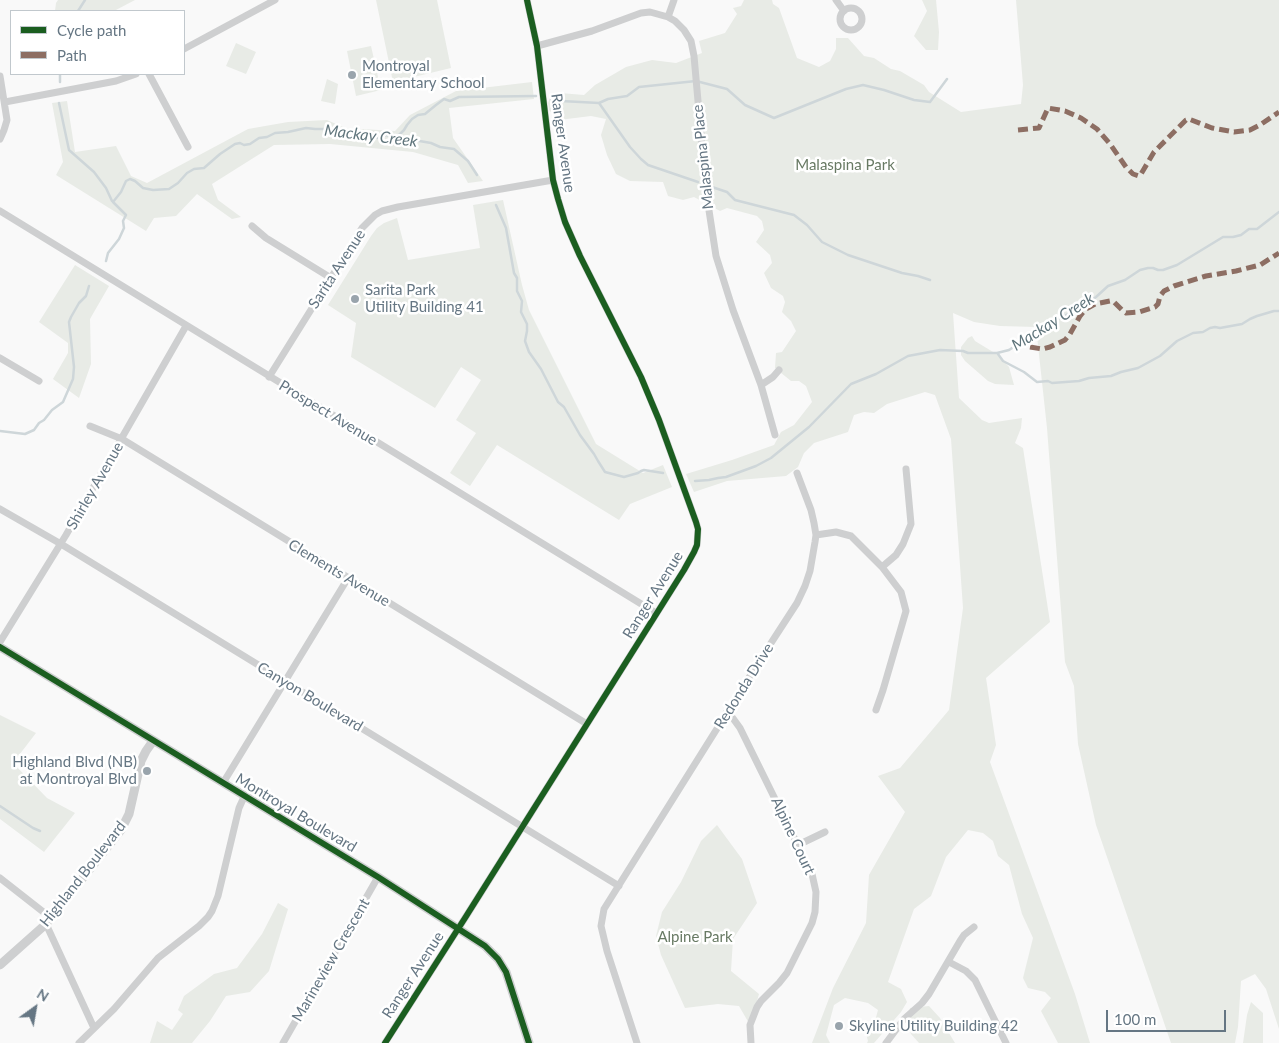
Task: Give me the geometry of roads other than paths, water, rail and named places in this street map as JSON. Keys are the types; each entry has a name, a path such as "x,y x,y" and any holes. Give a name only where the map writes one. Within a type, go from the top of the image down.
{"street":[{"path":"185,48 275,0"},
{"name":"Ranger Avenue","path":"385,1043 694,552 698,537 696,522 659,420 640,377 572,239 563,214 553,180 537,46 527,0"},
{"path":"537,46 592,31 641,12 650,12 668,17 674,0"},
{"path":"836,0 844,11"},
{"name":"Malaspina Place","path":"668,17 684,30 691,41 694,56 706,192 716,256 733,310 761,385 775,436"},
{"path":"5,102 116,81 133,75"},
{"path":"150,75 188,147"},
{"path":"0,76 6,120 0,139"},
{"name":"Sarita Avenue","path":"268,377 362,228 375,215 398,207 553,180"},
{"name":"Prospect Avenue","path":"0,211 268,377 656,613"},
{"path":"252,226 266,238 331,278"},
{"name":"Shirley Avenue","path":"0,642 61,544 186,326"},
{"path":"0,358 39,380"},
{"path":"761,385 773,377 779,370"},
{"name":"Clements Avenue","path":"90,426 122,439 587,724"},
{"path":"882,567 896,555 903,544 910,524 906,469"},
{"name":"Redonda Drive","path":"637,1043 601,926 604,909 806,586 816,535 811,510 797,473"},
{"name":"Canyon Boulevard","path":"0,509 61,544 619,886"},
{"path":"816,535 836,532 851,536 882,567 901,592 906,611 876,710"},
{"path":"223,783 348,578"},
{"name":"Montroyal Boulevard","path":"0,647 378,878 485,946 498,959 508,978 529,1043"},
{"name":"Alpine Court","path":"726,713 732,717 740,728 812,874 816,901 812,923 787,973 757,1007 750,1025 751,1043"},
{"name":"Highland Boulevard","path":"0,965 49,921 124,826 132,806 142,761 152,741"},
{"path":"79,1043 114,1009 158,958 208,917 218,896 239,808 244,796"},
{"path":"798,845 825,832"},
{"path":"0,878 49,921 94,1028"},
{"name":"Marineview Crescent","path":"283,1043 378,878"},
{"path":"886,1043 904,1020 929,994 964,935 974,927"},
{"path":"949,962 966,971 975,980 1006,1043"}],"waterway":[{"path":"79,10 85,0"},
{"path":"60,75 60,82"},
{"path":"551,99 599,103 608,99 627,96 639,87 696,81 727,89 745,105 774,118 846,89 863,85 914,100 930,102 947,79"},
{"path":"397,137 412,119 418,115 425,114 444,99 450,101 459,97 536,96"},
{"path":"59,103 69,150 94,172 106,188 112,201"},
{"path":"599,103 630,147 648,165 698,182"},
{"name":"Mackay Creek","path":"106,261 108,253 119,239 124,228 123,221 126,215 113,202 121,192 126,181 130,179 143,188 153,190 169,189 187,173 194,169 204,168 235,144 250,144 259,138 275,133 306,128 328,129 337,130 349,135 379,138 385,135 431,143 440,147 454,149 468,161 477,175"},
{"path":"712,187 727,192 735,200 794,215 807,225 822,242 848,255 930,280"},
{"name":"Mackay Creek","path":"496,205 506,228 514,273 517,278 517,291 522,301 521,312 527,324 525,341 529,352 541,369 558,402 564,407 605,472 624,477 644,470 663,473"},
{"name":"Mackay Creek","path":"695,481 726,477 756,466 771,458 809,427 851,384 876,374 908,356 940,350 968,353 997,353 1009,350 1054,321 1080,308 1108,286 1125,280 1140,270 1148,268 1163,270 1177,265 1223,237 1233,237 1241,235 1249,229 1257,229 1279,212"},
{"name":"Mackay Creek","path":"0,431 25,434 34,430 52,410 63,402 73,379 74,367 69,322 79,303 86,296 89,286"},
{"path":"998,354 1003,361 1024,372 1037,382 1079,381 1111,376 1138,368 1160,356 1177,341 1193,333 1203,332 1215,327 1220,328 1242,324 1257,316 1279,311"},
{"path":"0,806 40,831"}],"place":[{"name":"Montroyal Elementary School","path":"352,75"},
{"name":"Sarita Park Utility Building 41","path":"355,299"},
{"name":"Highland Blvd (NB) at Montroyal Blvd","path":"147,771"},
{"name":"Skyline Utility Building 42","path":"839,1026"}],"park label":[{"name":"Malaspina Park","path":"845,165"},
{"name":"Alpine Park","path":"695,937"}]}
